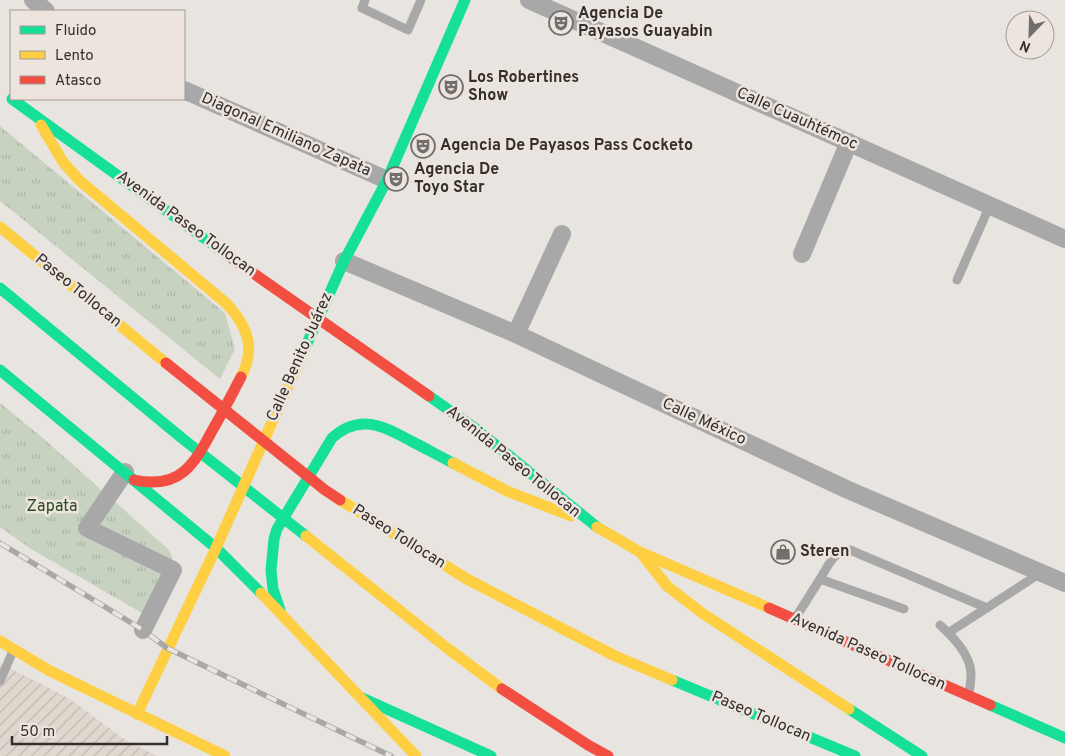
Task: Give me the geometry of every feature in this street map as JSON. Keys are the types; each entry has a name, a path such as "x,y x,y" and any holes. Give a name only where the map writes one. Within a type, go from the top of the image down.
{"main road":[{"name":"Calle Benito Juárez","path":"137,714 216,548 344,261 387,180 465,0"},
{"name":"Avenida Paseo Tollocan","path":"0,90 10,98"},
{"name":"Avenida Paseo Tollocan","path":"12,100 317,319 476,429 590,524 640,552 1065,738"},
{"path":"37,117 62,162 79,180 227,304 236,313 247,332 250,353 247,366 192,468 174,480 164,482 154,483 130,476"},
{"name":"Paseo Tollocan","path":"0,226 206,396 325,490 467,579 615,656 855,756"},
{"path":"0,288 183,439 447,648 510,695 608,756"},
{"path":"0,370 216,548 280,612 416,756"},
{"path":"280,612 272,587 270,566 272,547 277,529 332,438 339,430 357,424 376,424 394,431 507,491 590,524"},
{"path":"640,552 667,586 702,613 922,756"},
{"path":"0,641 50,671 224,756"},
{"path":"360,697 491,756"}],"street":[{"path":"33,0 45,10"},
{"name":"Calle Cuauhtémoc","path":"529,0 1065,238"},
{"name":"Diagonal Emiliano Zapata","path":"185,90 387,180"},
{"path":"802,254 849,142"},
{"path":"516,334 562,234"},
{"name":"Calle México","path":"344,261 516,334 846,489 1065,583"},
{"path":"130,476 87,528 173,570 143,630"}],"lane":[{"path":"365,0 362,8 408,30 421,0"},
{"path":"958,280 990,205"},
{"path":"795,619 835,555 841,551 850,550 987,608"},
{"path":"948,633 1042,572"},
{"path":"820,579 904,609"},
{"path":"940,625 956,641 970,666 969,696"},
{"path":"0,681 14,650"}],"shaded area":[{"path":"0,663 70,699 124,739 157,756 0,756"}],"green space":[{"path":"0,126 225,313 235,349 220,379 0,201"},
{"name":"Zapata","path":"0,403 44,439 168,549 172,562 149,617 31,549 0,527"}],"railway":[{"path":"0,543 143,630 167,648 391,756"}],"traffic: fast":[{"path":"305,348 344,261 387,180 465,0"},
{"path":"13,100 233,259"},
{"path":"0,288 183,439 306,536"},
{"path":"0,370 216,548 261,593"},
{"path":"429,396 476,429 597,527"},
{"path":"280,610 273,589 271,570 274,539 277,529 332,438 342,430 352,426 372,424 391,431 453,463"},
{"path":"672,680 855,756"},
{"path":"360,697 491,756"},
{"path":"990,705 1065,738"},
{"path":"849,709 922,756"}],"traffic: slow":[{"path":"41,125 63,162 79,180 227,304 240,321 248,338 248,357 241,377"},
{"path":"0,227 166,363"},
{"path":"137,714 216,548 305,348"},
{"path":"453,463 507,491 571,516"},
{"path":"340,500 467,579 615,656 672,680"},
{"path":"597,527 640,552 769,608"},
{"path":"306,536 447,648 502,689"},
{"path":"640,552 667,586 702,613 849,709"},
{"path":"261,593 416,756"},
{"path":"0,641 50,671 225,756"}],"traffic: jam":[{"path":"233,259 429,396"},
{"path":"166,363 340,500"},
{"path":"134,480 163,481 174,478 184,472 199,454 241,377"},
{"path":"769,608 990,705"},
{"path":"502,689 608,756"}],"place":[{"name":"Agencia De Payasos Guayabin","path":"561,23"},
{"name":"Los Robertines Show","path":"451,87"},
{"name":"Agencia De Payasos Pass Cocketo","path":"423,146"},
{"name":"Agencia De Toyo Star","path":"396,179"},
{"name":"Steren","path":"783,552"}]}
